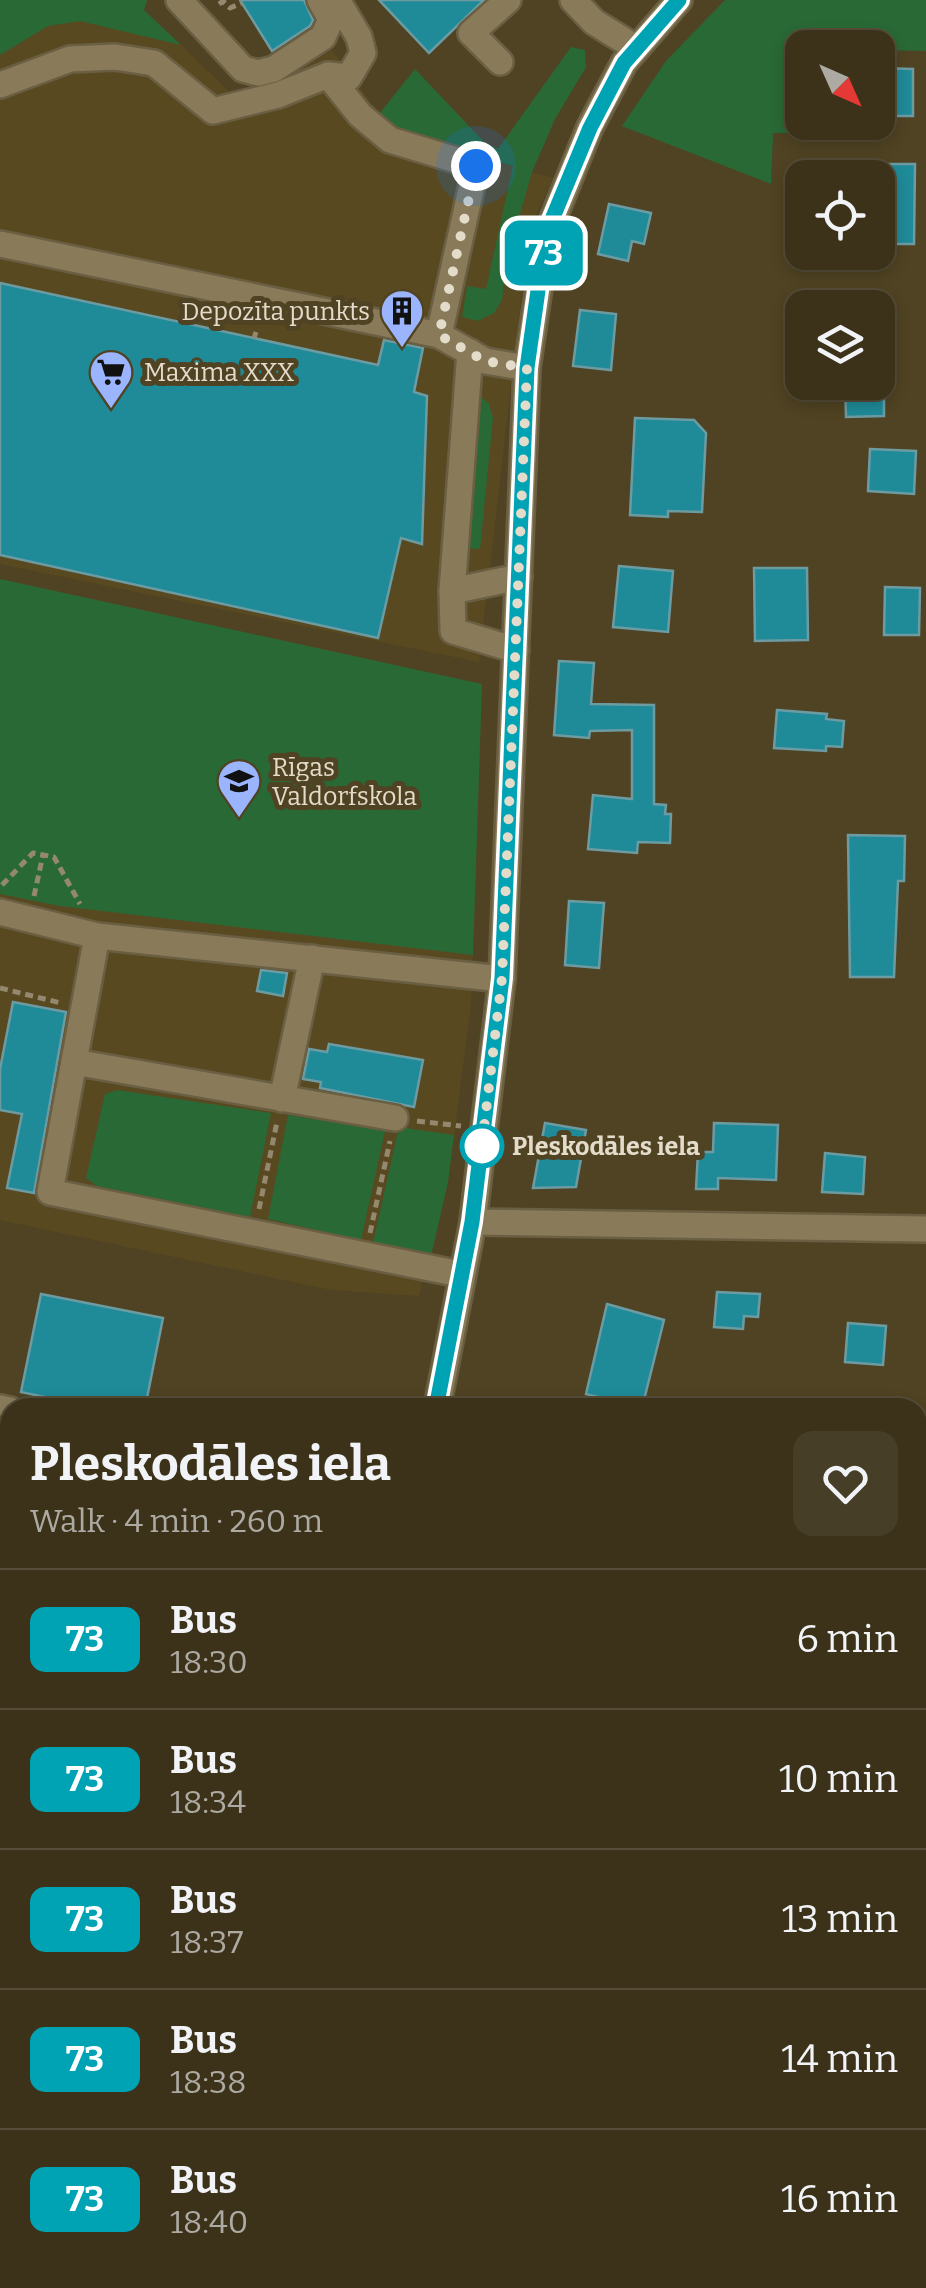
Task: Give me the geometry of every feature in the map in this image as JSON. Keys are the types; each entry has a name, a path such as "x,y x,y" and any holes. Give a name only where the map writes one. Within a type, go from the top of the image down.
{"street":[{"path":"178,0 243,69 320,78 349,77 363,53 359,37 337,0"},
{"path":"258,72 274,70 323,37 331,20 320,0"},
{"path":"500,62 471,33 508,0"},
{"path":"573,0 594,22 636,48"},
{"path":"438,1398 472,1222 502,978 527,368 546,234 590,128 624,63 679,0"},
{"path":"0,86 70,58 114,56 154,63 213,111 278,95 320,78"},
{"path":"320,78 390,140 476,166 439,335"},
{"path":"0,244 439,335 485,361 527,368"},
{"path":"470,352 452,591 453,631 516,650"},
{"path":"452,591 519,577"},
{"path":"0,912 97,936 502,978"},
{"path":"97,936 50,1192 460,1274"},
{"path":"282,1100 312,958"},
{"path":"74,1062 395,1118"},
{"path":"472,1222 926,1229"}],"path":[{"path":"0,887 33,853 54,857 97,936"},
{"path":"29,919 43,855"},
{"path":"0,988 84,1008"},
{"path":"254,1234 282,1100"},
{"path":"365,1255 395,1118 464,1126"}],"shaded area":[{"path":"35,3 181,45 242,104 332,50 395,134 553,178 529,230 479,662 0,564 0,27"},
{"name":"Rīgas Valdorfskola","path":"0,579 482,684 471,1005 448,1182 419,1296 331,1290 0,1220"}],"green space":[{"path":"0,0 147,0 144,10 181,45 80,21 48,26 0,55"},
{"path":"725,0 926,0 926,51 895,50 895,30 785,30 785,133 773,133 771,184 622,126 666,61"},
{"path":"571,47 585,50 586,67 555,119 532,172 506,263 502,300 494,313 478,321 462,317 467,286 486,289 513,166 395,134 379,114 415,69 485,143 498,149"},
{"path":"478,393 489,404 493,418 480,549 455,547"},
{"path":"0,579 482,684 473,955 60,906 0,894"},
{"path":"117,1090 271,1113 250,1217 97,1186 86,1178 105,1094"},
{"path":"288,1115 385,1131 361,1240 268,1219"},
{"path":"399,1127 454,1135 431,1256 373,1243"}],"building":[{"path":"240,0 304,0 313,20 272,51"},
{"path":"379,0 484,0 429,53"},
{"path":"895,68 913,69 913,116 895,116"},
{"path":"895,164 915,164 914,244 895,244"},
{"path":"609,204 651,213 644,244 632,241 628,261 598,254"},
{"path":"0,283 378,365 384,340 423,348 414,392 427,396 422,544 401,538 378,638 0,555"},
{"path":"580,310 616,314 611,370 573,366"},
{"path":"846,400 884,400 884,416 846,417"},
{"path":"635,418 694,420 706,433 702,512 668,511 668,517 630,515"},
{"path":"870,449 916,451 914,494 868,491"},
{"path":"619,566 673,571 668,632 613,627"},
{"path":"754,568 807,568 808,640 755,641"},
{"path":"885,587 920,588 919,635 884,635"},
{"path":"559,661 594,663 591,704 654,705 654,804 666,805 665,814 671,814 670,843 638,842 637,853 588,849 593,795 632,799 632,730 590,731 589,738 554,735"},
{"path":"777,710 827,714 826,719 844,721 842,747 826,746 826,751 774,748"},
{"path":"848,835 905,836 904,881 898,881 894,977 850,977"},
{"path":"569,901 604,903 599,968 565,965"},
{"path":"261,970 287,973 283,996 257,991"},
{"path":"13,1002 66,1012 34,1193 7,1188 22,1114 0,1110 0,1069"},
{"path":"329,1044 423,1060 414,1107 320,1088 321,1082 303,1079 309,1049 327,1052"},
{"path":"545,1123 586,1130 576,1187 533,1188"},
{"path":"714,1123 778,1125 776,1180 718,1178 718,1189 696,1189 698,1152 713,1152"},
{"path":"825,1153 865,1157 863,1194 822,1192"},
{"path":"717,1292 760,1294 758,1317 744,1316 743,1329 714,1327"},
{"path":"41,1294 163,1318 147,1398 49,1398 21,1392"},
{"path":"607,1304 664,1320 644,1398 586,1394"},
{"path":"848,1323 886,1326 883,1365 845,1362"}],"bus line":[{"name":"73","path":"438,1398 472,1222 502,978 527,368 546,234 590,128 624,63 679,0"}],"place":[{"name":"Depozīta punkts","path":"402,349"},
{"name":"Maxima XXX","path":"111,410"},
{"name":"Rīgas Valdorfskola","path":"239,819"},
{"name":"Pleskodāles iela","path":"482,1146"}],"route":[{"path":"476,166 439,335 485,361 527,368 502,978 480,1161 482,1146"}]}
